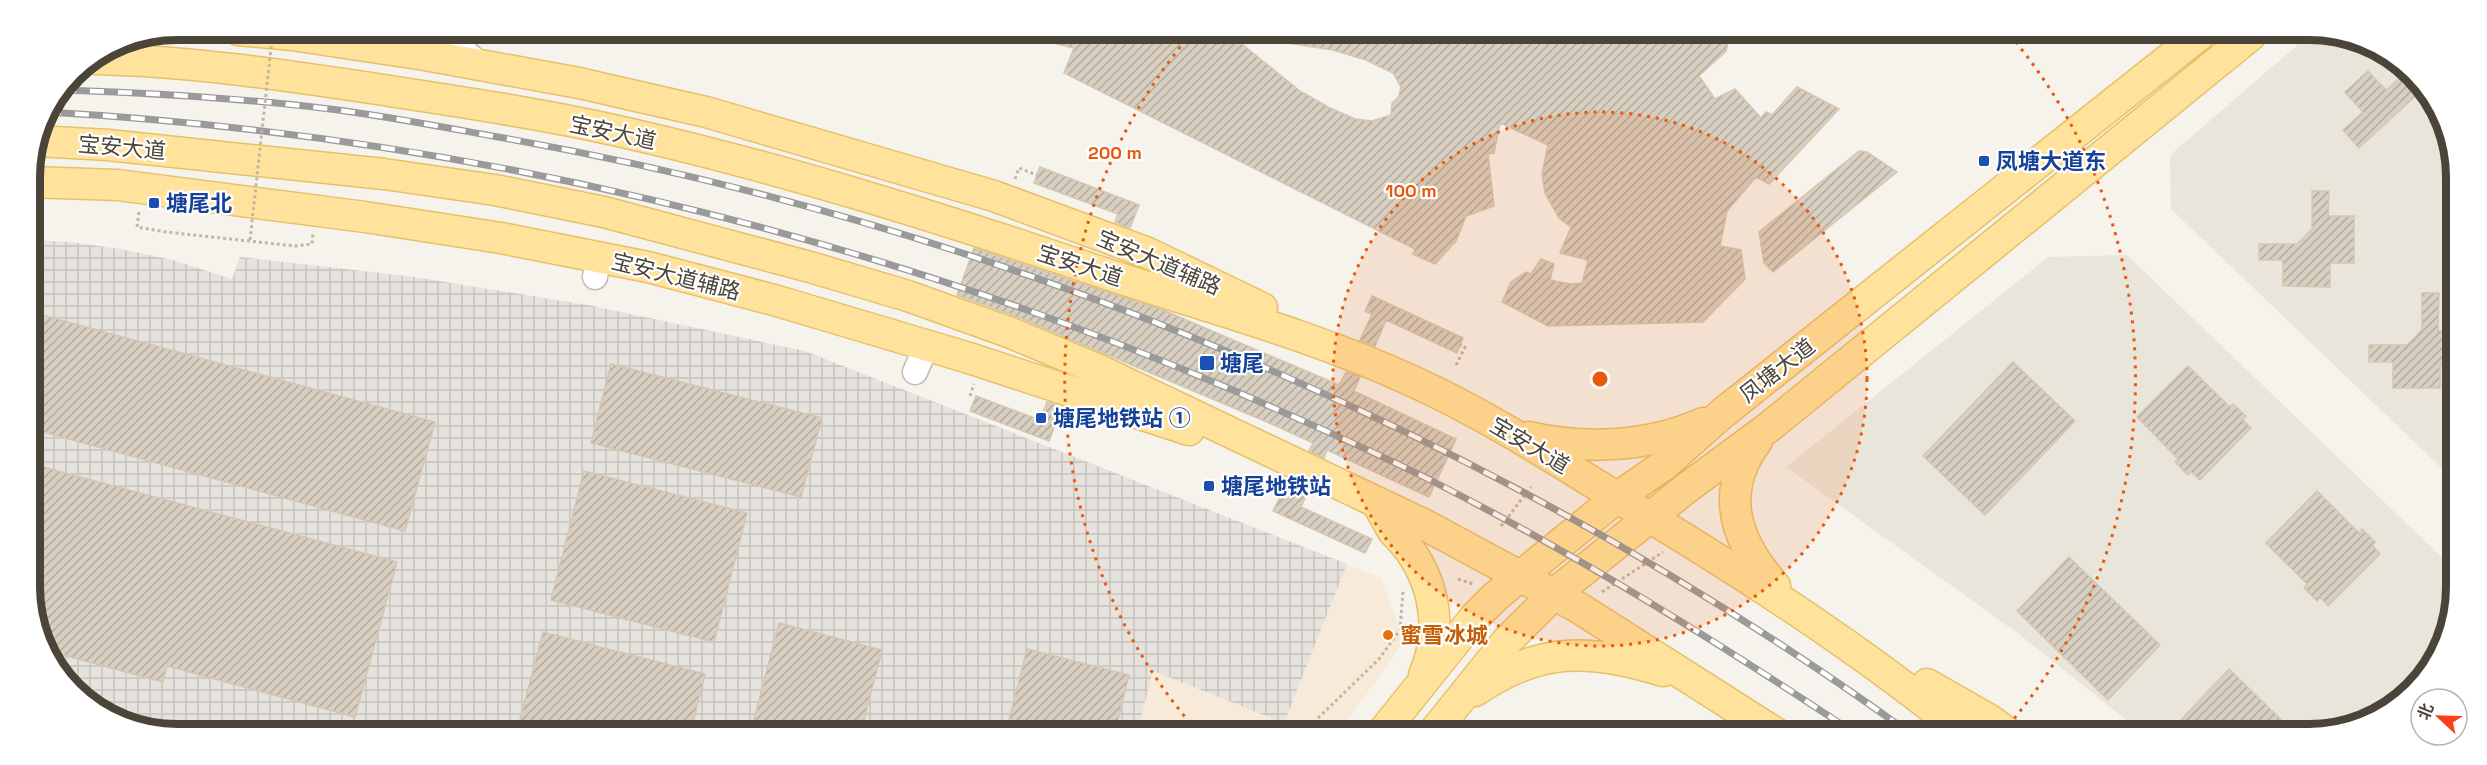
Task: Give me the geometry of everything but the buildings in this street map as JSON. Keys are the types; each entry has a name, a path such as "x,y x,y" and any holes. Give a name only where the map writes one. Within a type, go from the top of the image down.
{"main road":[{"name":"宝安大道辅路","path":"324,40 579,83 706,112 994,196 1148,253 1369,362"},
{"name":"凤塘大道","path":"1389,724 1475,617 1521,575 1618,497 1664,465 1724,412 2193,40"},
{"name":"凤塘大道","path":"1440,724 1507,641 1554,594 1769,427 2245,40"},
{"name":"宝安大道","path":"110,58 302,77 624,132 797,176 989,234 1319,342 1415,382 1505,429 1618,497 1829,630 1952,724"},
{"name":"宝安大道","path":"45,141 108,145 384,174 495,190 604,212 908,296 1011,333 1186,410 1521,575 1696,681 1762,724"},
{"name":"宝安大道辅路","path":"41,182 118,185 365,217 501,238 597,267 648,267 774,300 921,358 1300,467"},
{"path":"1505,429 1527,437 1563,443 1625,443 1675,434 1724,412"},
{"path":"1769,427 1748,453 1738,476 1735,493 1737,515 1746,549 1760,570 1793,607"},
{"path":"1377,503 1393,531 1411,551 1425,574 1433,600 1435,625 1433,646 1418,689"},
{"path":"1829,630 1993,724"},
{"path":"1451,709 1493,679 1520,665 1550,656 1587,656 1626,661 1696,681"}],"street":[{"path":"396,51 407,47 415,40"},
{"path":"462,40 465,52 482,65"}],"path":[{"path":"250,240 272,40"},
{"path":"1013,184 1019,168 1037,175"},
{"path":"140,207 138,227 166,232 295,246 312,244 314,228"},
{"path":"1456,365 1465,347 1460,345"},
{"path":"970,396 975,382"},
{"path":"1501,526 1531,487"},
{"path":"1288,518 1290,511"},
{"path":"1602,592 1665,550"},
{"path":"1468,581 1469,576"},
{"path":"1458,579 1478,586"},
{"path":"1314,724 1379,659 1400,630 1403,590"}],"shaded area":[{"path":"2303,40 2345,45 2362,51 2386,64 2413,87 2432,117 2439,133 2445,159 2446,472 2171,209 2170,155"},
{"path":"41,241 121,249 173,260 232,279 240,257 415,277 588,305 805,351 1347,564 1284,723 1153,671 1139,724 177,724 142,720 125,714 94,696 69,671 55,648 43,614 40,588"},
{"path":"2127,255 2446,561 2445,606 2442,623 2432,648 2413,678 2386,701 2354,717 2319,724 2132,724 2019,634 1786,467 2048,257"},
{"path":"1347,564 1381,578 1404,641 1345,724 1139,724 1153,671 1284,723"}],"railway":[{"path":"72,90 196,96 297,105 372,115 498,137 687,176 874,226 1057,286 1238,356 1414,436 1585,526 1751,626 1896,724"},
{"path":"57,113 200,124 352,143 503,168 653,200 801,238 948,283 1093,334 1235,391 1413,471 1492,512 1598,572 1703,635 1841,724"}],"place":[{"name":"凤塘大道东","path":"1984,161"},
{"name":"塘尾北","path":"154,203"},
{"name":"塘尾","path":"1207,363"},
{"name":"塘尾地铁站 ①","path":"1041,418"},
{"name":"塘尾地铁站","path":"1209,486"},
{"name":"蜜雪冰城","path":"1388,635"}]}
